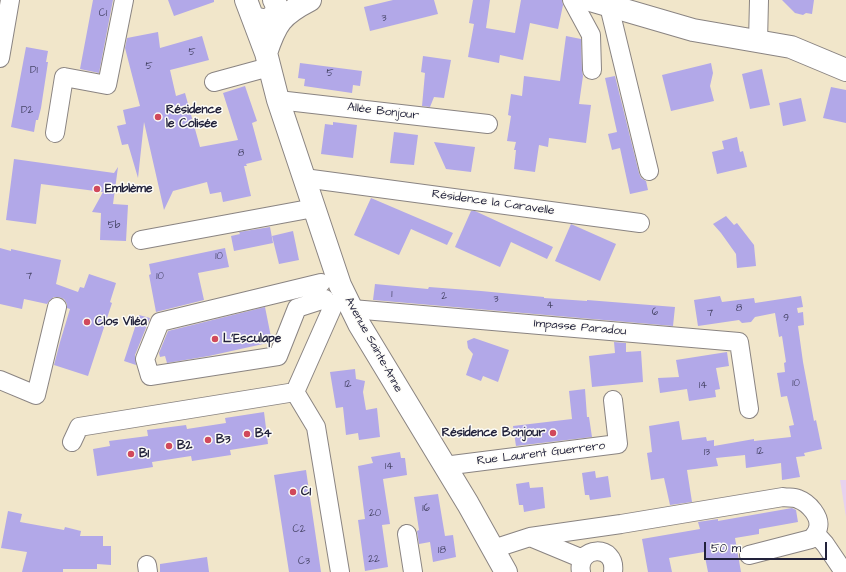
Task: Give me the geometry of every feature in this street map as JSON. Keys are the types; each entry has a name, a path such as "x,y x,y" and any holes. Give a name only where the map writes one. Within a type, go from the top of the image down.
{"main road":[{"path":"250,4 255,18 263,21 270,19 275,13 292,10 310,0"},
{"path":"599,3 693,30 791,47 846,70"},
{"name":"Avenue Sainte-Anne","path":"250,4 278,100 340,285 336,306 444,466 493,549 503,571"},
{"path":"267,60 273,32 275,13"}],"street":[{"path":"0,58 10,0"},
{"path":"55,133 64,77 107,85 124,0"},
{"path":"572,0 591,34 592,70"},
{"path":"758,42 759,0"},
{"path":"599,3 649,171"},
{"path":"214,82 267,60"},
{"name":"Allée Bonjour","path":"278,100 488,124"},
{"name":"Résidence la Caravelle","path":"304,178 640,223"},
{"path":"141,240 314,208"},
{"path":"295,392 336,306 329,255"},
{"path":"336,306 160,322 145,359 150,376 278,356 297,308 336,306"},
{"name":"Impasse Paradou","path":"336,306 739,342 749,410"},
{"path":"0,380 36,395 57,307"},
{"path":"72,442 79,427 295,392"},
{"path":"295,392 316,427 340,572"},
{"name":"Rue Laurent Guerrero","path":"444,466 618,444 613,400"},
{"path":"493,549 530,536 622,524 783,497 797,498 807,504 817,516 819,528 811,539 749,555"},
{"path":"407,534 413,572"},
{"path":"816,534 825,544 844,572"},
{"path":"530,536 582,566 586,555 595,551 605,553 610,556 613,561 613,572"}],"shaded area":[{"path":"840,480 846,480 846,517"}],"building":[{"path":"93,0 113,0 99,73 80,69"},
{"path":"168,0 214,0 214,2 174,16"},
{"path":"393,0 434,0 438,14 370,31 364,7"},
{"path":"473,0 490,0 486,28 515,33 521,0 562,0 563,5 558,29 530,23 523,60 500,55 499,63 468,57 474,24 469,23"},
{"path":"782,0 814,0 812,14 806,13 803,15 795,13"},
{"path":"158,32 160,48 202,36 209,60 170,70 176,96 185,93 200,147 238,140 223,93 245,86 257,121 252,123 262,160 246,164 247,166 244,166 251,196 223,202 221,192 210,194 207,182 173,191 164,210 144,122 138,178 128,144 122,145 117,126 126,124 123,110 140,106 125,48 127,38"},
{"path":"566,36 581,39 583,76 579,104 591,105 586,143 549,138 548,147 539,145 535,172 514,169 516,150 514,150 516,142 507,141 511,116 508,115 511,94 522,96 524,76 560,81"},
{"path":"26,47 48,51 46,62 48,62 41,108 38,120 36,120 34,132 11,127"},
{"path":"423,56 451,60 444,98 434,97 430,107 422,106 425,73 421,72"},
{"path":"300,63 362,71 360,86 353,85 352,93 304,86 305,79 298,78"},
{"path":"711,63 713,73 710,86 714,101 671,111 662,75"},
{"path":"762,69 770,105 750,109 742,74"},
{"path":"615,76 639,173 641,178 646,181 648,190 630,194 620,148 612,150 608,134 617,132 605,78"},
{"path":"831,87 846,90 846,123 823,118"},
{"path":"801,98 806,121 783,126 779,103"},
{"path":"333,122 357,125 353,158 321,154 325,124 333,125"},
{"path":"394,132 418,135 414,165 390,163"},
{"path":"737,137 740,152 743,151 747,167 717,174 712,152 724,149 722,141"},
{"path":"434,142 475,147 471,172 446,169"},
{"name":"Emblème","path":"14,159 114,173 118,167 113,204 128,205 126,241 100,240 101,213 92,212 103,192 41,184 36,224 6,220"},
{"path":"371,198 453,233 447,245 411,229 399,255 354,235"},
{"path":"471,211 475,211 553,247 547,259 511,242 500,267 455,247"},
{"path":"726,216 734,225 737,223 754,245 756,266 737,268 736,254 713,224"},
{"path":"571,224 616,244 600,281 555,261"},
{"path":"270,227 273,243 234,251 231,236 240,234 239,232"},
{"path":"293,231 299,260 279,264 272,236"},
{"path":"0,248 61,260 56,284 78,292 80,287 84,288 89,274 116,283 110,302 112,303 88,376 54,365 70,309 67,308 67,304 64,299 54,297 47,304 24,299 22,309 0,304"},
{"path":"225,248 229,267 198,273 204,300 156,312 149,275 151,274 149,264"},
{"path":"375,284 675,307 673,326 373,300"},
{"path":"720,296 722,302 754,298 755,303 801,296 803,307 797,308 798,313 803,312 804,325 798,326 814,421 816,420 822,449 804,453 805,456 796,457 800,477 782,480 781,463 746,468 745,455 716,458 718,466 687,470 692,502 670,505 664,478 651,480 647,453 652,452 649,426 679,421 682,440 706,437 707,441 714,440 714,446 754,439 754,441 791,437 789,426 794,425 787,396 781,397 777,373 785,372 784,363 786,362 782,336 779,337 775,313 755,317 751,322 742,323 739,320 698,326 694,300"},
{"name":"L'Esculape","path":"265,307 272,342 209,356 167,363 165,356 160,357 159,353 168,331"},
{"path":"139,315 150,318 135,355 136,365 124,361"},
{"path":"474,338 509,350 498,382 483,376 481,381 466,375 473,354 468,348 467,341"},
{"path":"614,342 626,343 626,352 641,351 643,382 592,387 589,356 615,353"},
{"path":"727,352 729,366 716,368 720,389 715,390 716,397 689,401 687,389 660,393 658,378 679,377 676,360"},
{"path":"355,369 356,379 365,381 363,392 366,410 377,408 380,437 359,440 358,433 346,435 343,407 336,408 330,372"},
{"name":"Résidence Bonjour","path":"585,389 587,417 589,417 592,437 516,446 513,426 572,419 569,391"},
{"path":"264,412 268,444 230,450 231,455 192,461 191,456 152,462 153,467 97,476 93,449 110,446 109,441 148,436 147,430 186,425 187,429 226,423 225,418"},
{"path":"400,452 401,458 405,458 407,475 383,479 390,524 382,525 388,567 365,571 358,520 365,519 358,466 373,463 371,457"},
{"path":"306,470 321,572 289,572 274,475"},
{"path":"595,471 596,478 608,476 611,497 590,500 589,495 585,495 582,473"},
{"path":"529,482 530,488 543,487 545,508 524,512 523,505 519,505 516,484"},
{"path":"438,494 445,536 453,535 456,557 433,562 430,542 419,544 417,531 419,530 414,497"},
{"path":"792,508 796,510 798,522 759,529 759,534 735,538 741,572 708,572 704,552 669,558 672,572 648,572 642,539 700,529 698,522 718,519 718,521"},
{"path":"8,511 22,514 20,522 64,530 65,527 81,531 80,536 103,536 103,546 111,546 111,565 97,564 97,569 63,569 63,572 22,572 27,552 1,548"},
{"path":"207,557 209,572 160,572 160,564"}],"place":[{"name":"Résidence le Colisée","path":"158,117"},
{"name":"Emblème","path":"97,189"},
{"name":"Clos Viléa","path":"87,322"},
{"name":"L'Esculape","path":"215,339"},
{"name":"Résidence Bonjour","path":"553,433"},
{"name":"B4","path":"247,434"},
{"name":"B3","path":"208,440"},
{"name":"B2","path":"169,446"},
{"name":"B1","path":"131,454"},
{"name":"C1","path":"293,492"}]}
